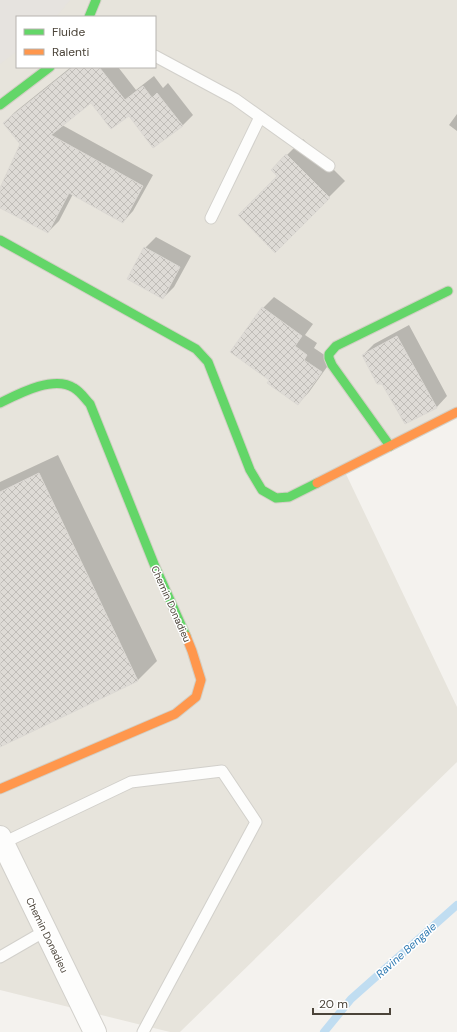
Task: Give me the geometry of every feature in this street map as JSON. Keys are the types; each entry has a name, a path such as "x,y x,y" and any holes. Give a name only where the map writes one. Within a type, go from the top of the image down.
{"street":[{"path":"89,16 96,0"},
{"path":"0,104 49,68"},
{"path":"0,240 196,349 208,362 250,470 262,490 276,498 289,497 457,412"},
{"path":"390,446 340,377 329,358 329,354 336,346 448,291"},
{"name":"Chemin Donadieu","path":"0,403 22,392 59,383 74,388 90,404 154,564 192,651 201,680 196,697 175,714 0,789"},
{"name":"Chemin Donadieu","path":"2,840 95,1032"}],"lane":[{"path":"156,57 235,99 329,166"},
{"path":"211,218 260,117"},
{"path":"2,840 131,782 222,771 256,822 143,1032"},
{"path":"0,957 45,931"}],"shaded area":[{"path":"0,0 457,0 457,411 345,472 457,707 457,762 180,1032 170,1032 0,990"},
{"path":"0,0 70,0 57,16 16,16 16,52 0,64"}],"building":[{"path":"72,68 100,68 125,100 143,86 152,98 157,93 183,126 153,148 129,116 111,129 91,103 51,135 143,186 123,223 69,193 48,233 0,208 0,188 20,144 3,123"},
{"path":"286,154 330,198 275,253 238,215 277,176 271,170"},
{"path":"144,247 180,267 163,299 127,279"},
{"path":"262,307 302,336 295,346 307,355 304,360 322,372 298,405 267,383 269,380 230,352"},
{"path":"397,336 437,408 405,424 382,384 377,384 362,355"},
{"path":"39,473 138,681 0,747 0,492"}],"waterway":[{"name":"Ravine Bengale","path":"324,1032 351,999 457,905"}],"traffic: fast":[{"path":"89,16 96,0"},
{"path":"0,105 49,68"},
{"path":"0,240 196,349 208,362 250,470 262,490 276,498 289,497 317,483"},
{"path":"390,446 332,365 329,354 336,346 448,291"},
{"path":"0,403 27,390 47,384 57,383 74,388 90,404 154,564 186,636"}],"traffic: slow":[{"path":"317,483 457,412"},
{"path":"0,789 175,714 196,697 201,680 186,636"}]}
